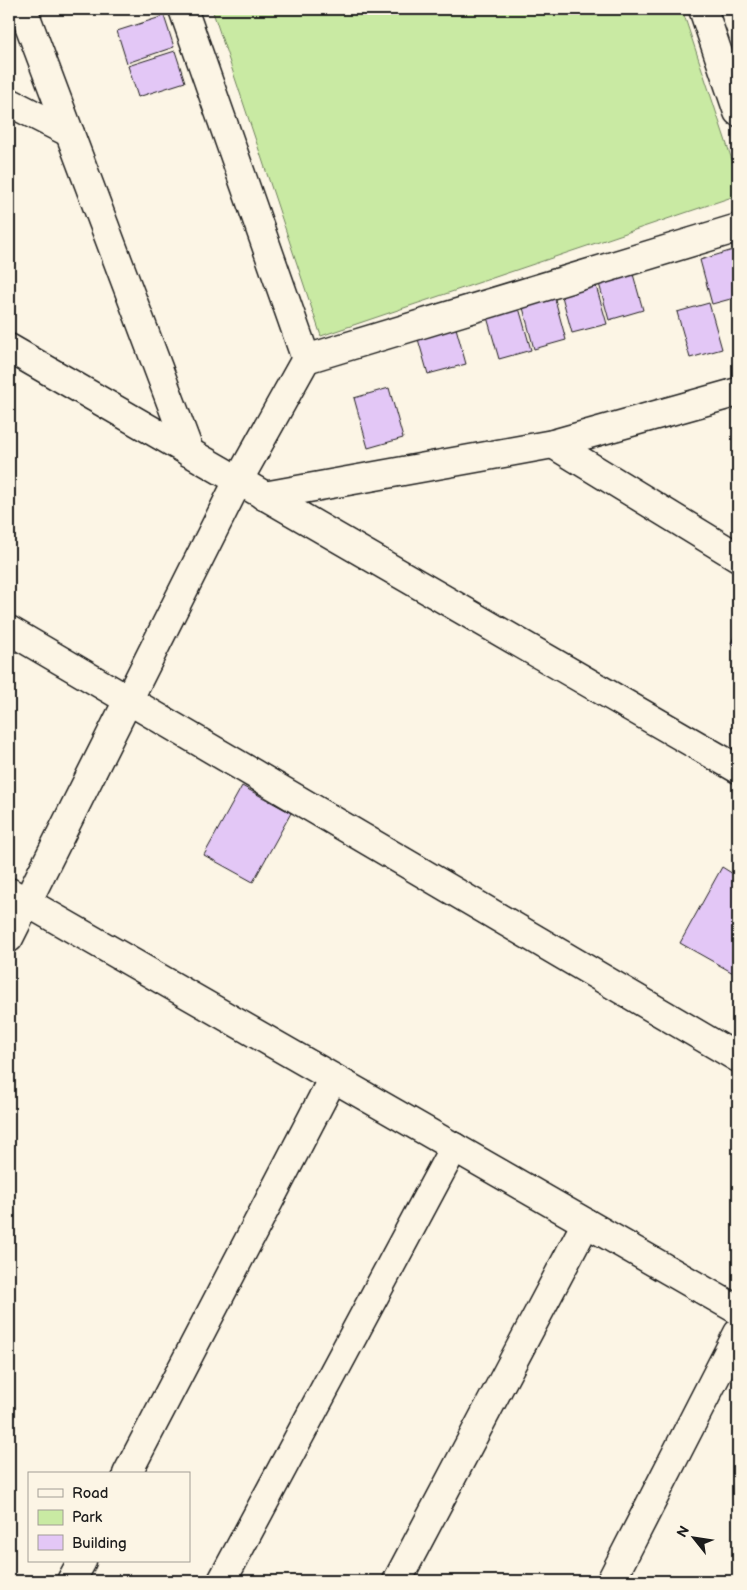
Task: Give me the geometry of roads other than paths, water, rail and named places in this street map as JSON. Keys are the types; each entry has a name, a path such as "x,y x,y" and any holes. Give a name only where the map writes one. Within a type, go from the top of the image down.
{"street":[{"path":"23,9 190,453"},
{"path":"183,9 306,359"},
{"path":"703,9 738,112"},
{"path":"9,102 70,133"},
{"path":"9,938 18,897 129,699 238,481 306,359 738,228"},
{"path":"9,348 738,770"},
{"path":"264,496 553,444 738,392"},
{"path":"553,444 738,557"},
{"path":"9,630 738,1058"},
{"path":"18,897 738,1310"},
{"path":"128,1472 333,1078"},
{"path":"222,1581 454,1147"},
{"path":"397,1581 586,1223"},
{"path":"611,1581 738,1333"},
{"path":"71,1581 81,1562"}]}
